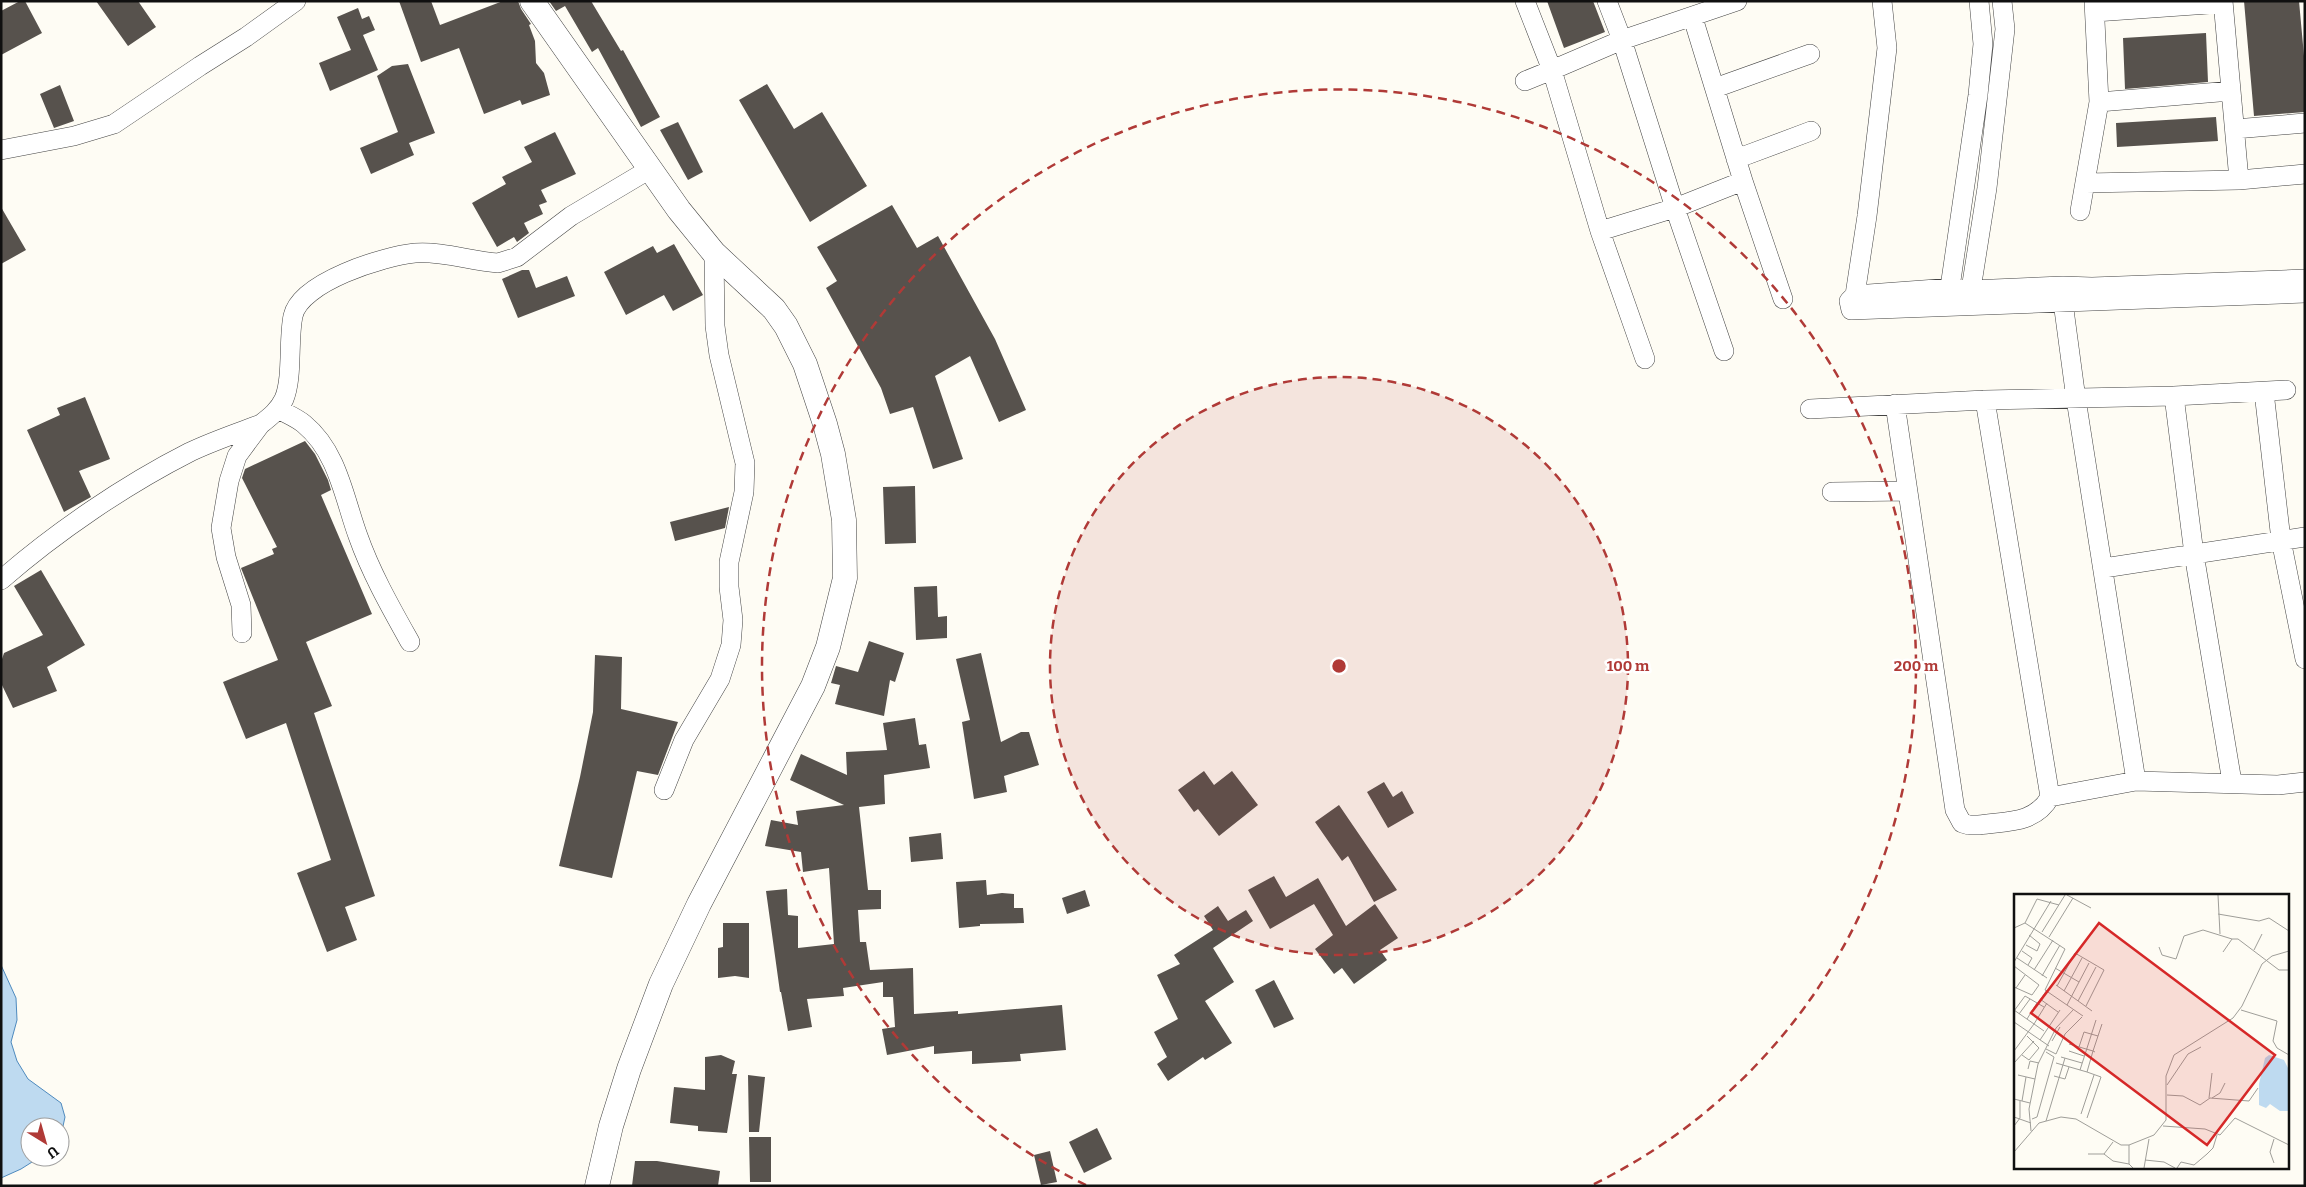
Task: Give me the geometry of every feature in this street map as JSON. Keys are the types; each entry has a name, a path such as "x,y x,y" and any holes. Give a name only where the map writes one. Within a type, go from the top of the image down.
{"street":[{"path":"1,150 74,136 114,124 246,37 296,1"},
{"path":"532,1 679,210 722,260 774,309 786,326 805,364 826,424 844,520 845,578 828,647 813,686 703,896 661,984 621,1093 597,1186"},
{"path":"1525,1 1552,70 1600,231 1645,359"},
{"path":"1607,1 1622,40 1675,208 1724,351"},
{"path":"1525,81 1622,40 1694,18 1737,1"},
{"path":"1856,295 1887,48 1882,1"},
{"path":"1946,307 1978,95 1983,44 1979,1"},
{"path":"1969,298 1987,188 2005,29 2002,1"},
{"path":"2080,211 2099,102 2095,6 2223,2 2239,180"},
{"path":"1694,18 1736,159 1783,299"},
{"path":"1715,88 1810,54"},
{"path":"2099,102 2232,91"},
{"path":"2235,129 2305,123"},
{"path":"1736,159 1811,131"},
{"path":"242,633 241,605 226,557 221,528 229,481 237,456 261,424 278,409 284,398 294,314 307,295 316,288 352,271 397,257 415,254 437,254 498,263 508,261 517,257 570,216 650,169"},
{"path":"2086,183 2239,180 2305,174"},
{"path":"1600,231 1675,208 1743,181"},
{"path":"664,790 684,740 720,679 731,645 733,620 729,587 729,562 744,492 745,463 716,336 722,260"},
{"path":"2063,294 2092,287 2305,279"},
{"path":"1969,298 1950,288 1856,295 1849,301 1851,310 1946,307 1969,298 2063,294 2305,293"},
{"path":"2063,294 2076,399 2136,781"},
{"path":"1810,409 1985,400 2174,396 2286,390"},
{"path":"2264,392 2281,540 2305,659"},
{"path":"2174,396 2194,554 2232,782"},
{"path":"1894,404 1956,810 1958,818 1969,825 2033,816 2044,807 2050,797 1985,400"},
{"path":"278,409 304,424 315,435 328,455 341,479 358,537 384,594 410,642"},
{"path":"1,580 48,540 144,479 189,453 261,424"},
{"path":"1832,492 1907,491"},
{"path":"2104,568 2305,537"},
{"path":"2050,797 2136,781 2232,782 2278,785 2305,782"}],"water":[{"path":"1,965 16,998 17,1020 11,1042 17,1061 28,1079 61,1103 65,1117 20,1117 20,1167 24,1167 1,1178"}],"building":[{"path":"20,1 25,1 42,33 1,55 1,11"},
{"path":"96,1 138,1 156,27 128,46"},
{"path":"399,1 431,1 440,25 503,1 518,1 531,24 529,25 535,41 536,63 544,73 550,95 522,105 520,100 484,114 459,48 421,62"},
{"path":"549,1 591,1 621,51 623,50 660,117 641,127 598,48 592,52 565,6 556,11"},
{"path":"1547,1 1593,1 1605,32 1564,48"},
{"path":"2244,1 2299,1 2305,67 2305,112 2254,116"},
{"path":"358,8 362,19 369,16 375,30 363,35 378,70 330,91 319,63 351,50 337,17"},
{"path":"2206,33 2208,82 2125,89 2123,38"},
{"path":"408,64 435,133 409,143 414,155 371,174 360,148 398,132 377,76 392,66"},
{"path":"767,84 794,129 822,112 867,186 810,222 739,100"},
{"path":"60,85 74,121 54,128 40,94"},
{"path":"2216,117 2218,141 2117,147 2116,123"},
{"path":"678,122 703,172 688,180 660,130"},
{"path":"555,132 576,174 541,190 547,202 539,205 543,214 524,223 529,233 517,242 514,237 497,247 472,203 506,184 502,177 532,162 524,147"},
{"path":"892,205 917,248 938,236 995,339 1026,410 999,422 970,356 935,376 963,459 933,469 913,407 890,414 881,388 826,288 837,281 817,247"},
{"path":"1,207 26,250 1,264"},
{"path":"674,244 703,295 673,311 664,295 626,315 604,272 653,246 657,253"},
{"path":"522,270 529,270 536,288 567,276 575,296 518,318 502,279"},
{"path":"85,397 110,459 79,471 91,497 64,512 27,430 60,415 57,408"},
{"path":"305,441 315,454 328,480 331,490 321,495 372,614 306,642 332,706 314,713 375,896 345,907 357,940 327,952 297,873 331,860 286,723 246,739 223,682 278,660 241,568 274,554 272,549 277,547 242,478 245,469"},
{"path":"915,486 916,543 885,544 883,487"},
{"path":"729,507 725,528 675,541 670,522"},
{"path":"41,570 85,645 47,667 57,691 13,708 1,683 1,662 4,653 43,635 14,586"},
{"path":"937,586 938,617 947,616 947,638 916,640 914,587"},
{"path":"869,641 904,653 895,682 890,680 884,716 835,704 840,685 831,683 836,666 858,672"},
{"path":"981,653 1001,742 1021,732 1029,732 1039,765 1004,776 1007,792 974,799 962,722 970,720 956,659"},
{"path":"595,655 622,657 621,709 678,722 658,775 637,771 612,878 559,866 593,712"},
{"path":"915,718 919,745 926,744 930,768 884,775 885,804 859,807 868,890 881,890 881,909 858,910 860,942 866,942 870,970 913,968 914,1014 958,1011 958,1014 1062,1005 1066,1050 1020,1054 1021,1061 972,1064 972,1051 934,1054 934,1046 887,1055 882,1029 895,1027 893,997 883,997 883,982 843,988 844,996 807,999 812,1027 788,1031 780,992 766,891 787,889 788,915 798,916 798,948 834,944 829,868 803,872 801,852 765,846 771,820 798,825 796,811 844,805 790,780 801,754 847,775 846,752 887,750 883,723"},
{"path":"1204,771 1214,785 1232,771 1258,805 1219,836 1198,809 1194,812 1178,790"},
{"path":"1384,782 1393,797 1402,791 1414,813 1388,828 1367,792"},
{"path":"1339,805 1397,890 1374,902 1348,856 1342,861 1315,822"},
{"path":"941,833 943,859 911,862 909,837"},
{"path":"1274,876 1286,897 1318,878 1346,926 1375,904 1398,938 1380,950 1387,960 1354,984 1342,968 1334,974 1315,949 1333,935 1314,904 1270,929 1248,890"},
{"path":"986,880 987,895 1014,894 1014,908 1023,908 1024,923 980,924 980,926 959,928 956,882"},
{"path":"1085,890 1090,906 1067,914 1062,898"},
{"path":"1218,906 1228,921 1246,910 1253,921 1213,948 1234,982 1205,1001 1232,1043 1205,1060 1203,1057 1168,1081 1157,1064 1167,1057 1154,1032 1178,1019 1157,975 1180,964 1174,955 1213,930 1204,916"},
{"path":"723,923 749,923 749,978 735,976 718,978 718,948 723,947"},
{"path":"1274,980 1294,1019 1274,1028 1255,990"},
{"path":"721,1055 735,1061 732,1074 737,1074 727,1133 698,1131 698,1126 670,1123 674,1087 705,1090 705,1057"},
{"path":"748,1075 765,1077 759,1132 749,1132"},
{"path":"1097,1128 1112,1159 1084,1173 1069,1142"},
{"path":"749,1137 771,1137 771,1182 750,1182"},
{"path":"1050,1151 1057,1182 1041,1185 1034,1155"},
{"path":"635,1161 657,1161 720,1171 718,1186 632,1186"}]}
